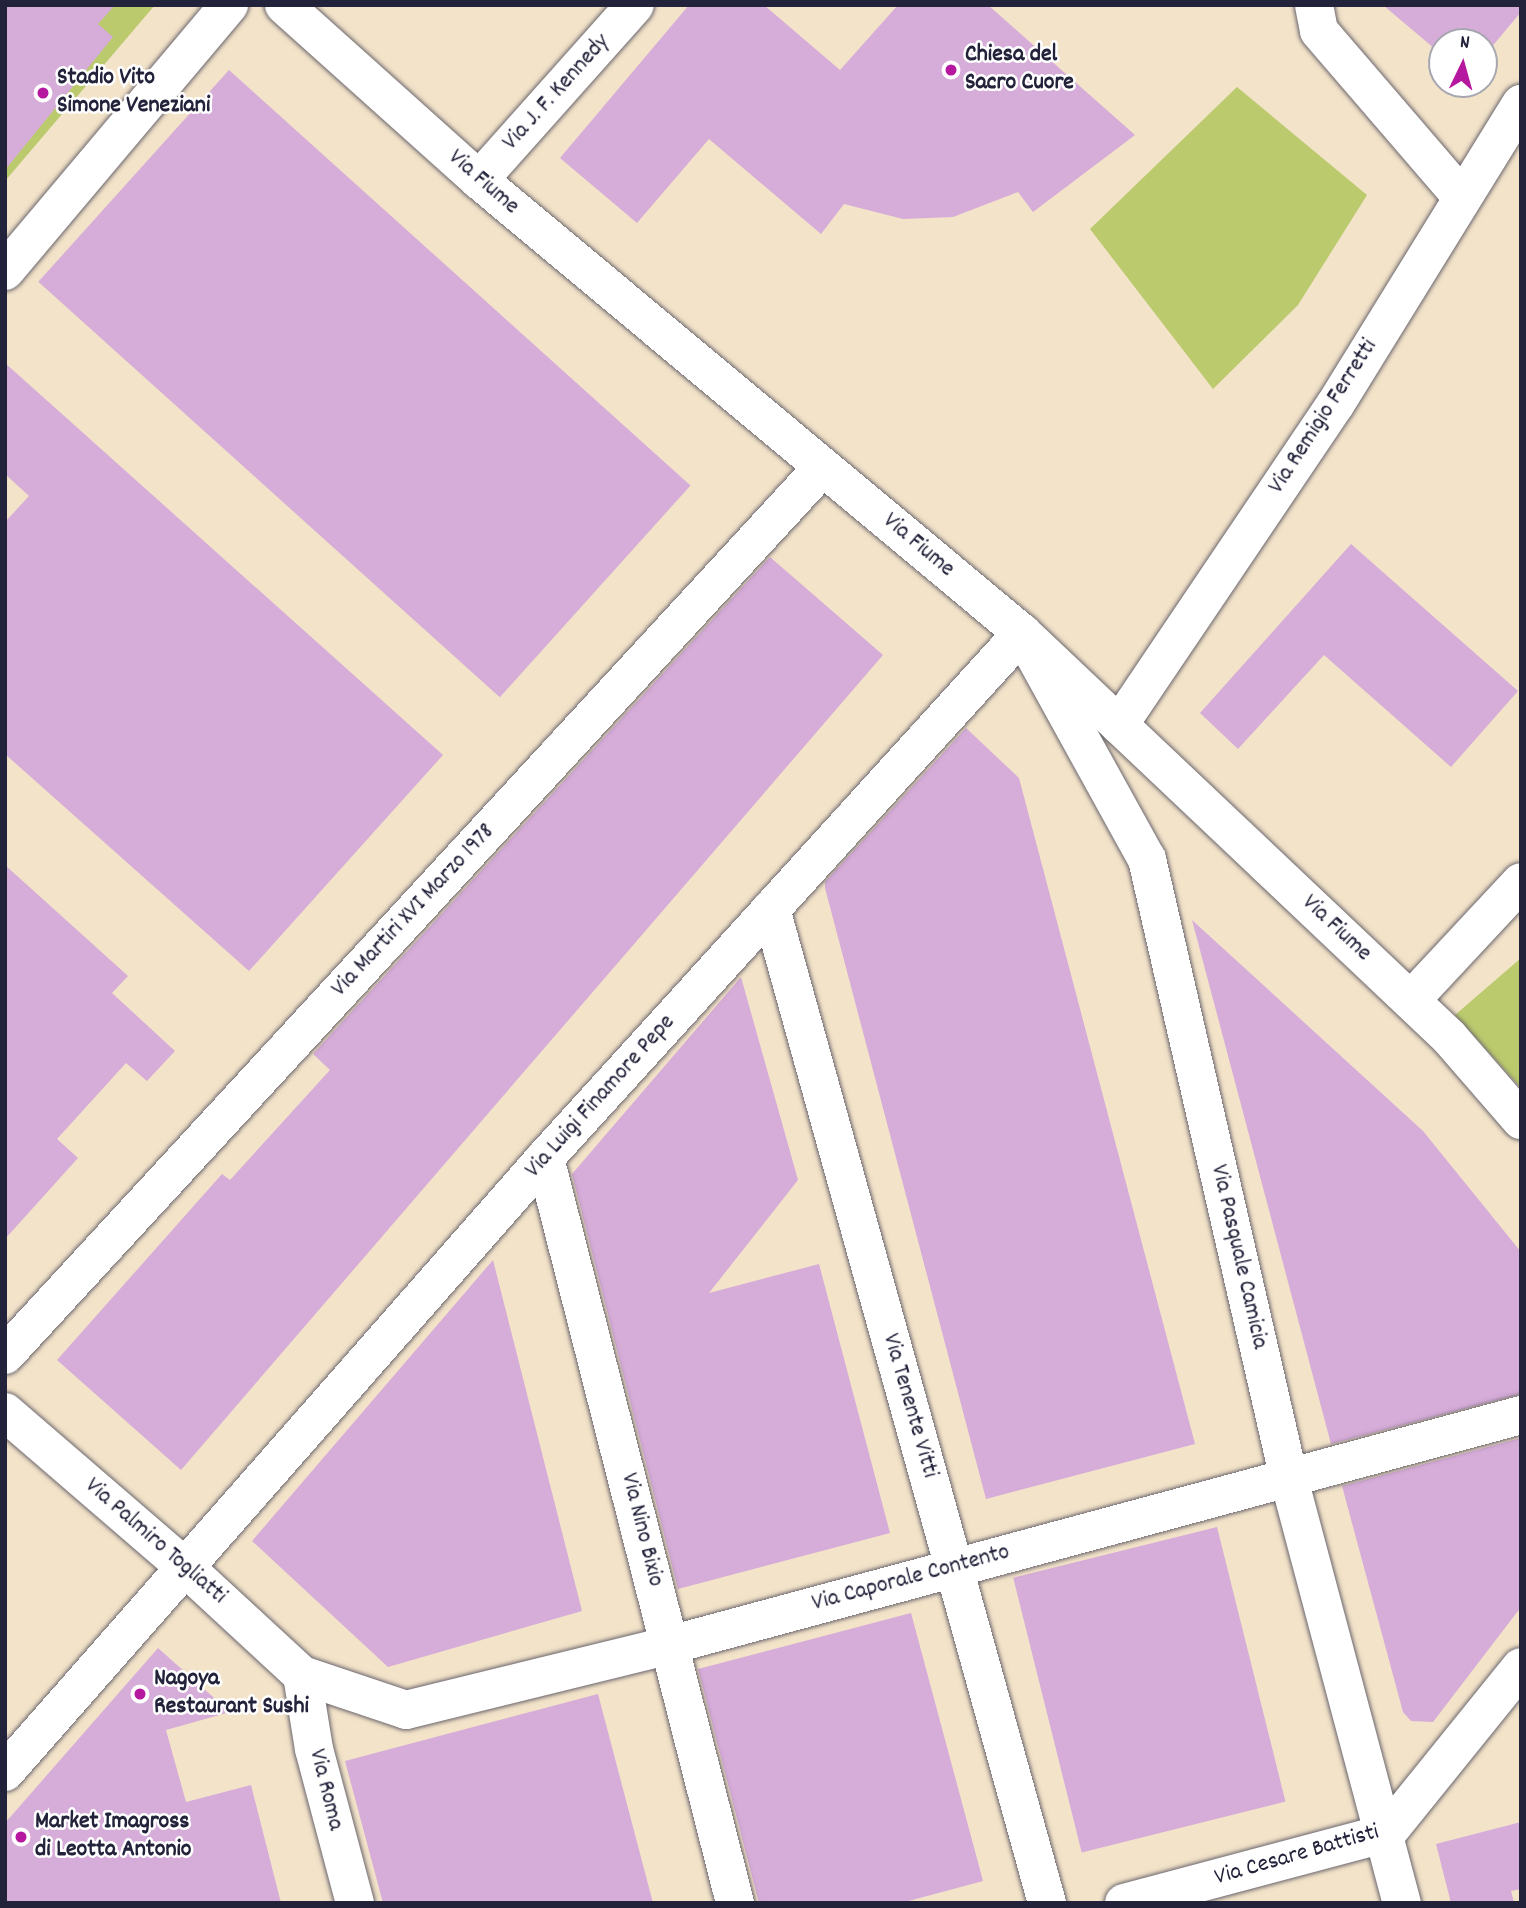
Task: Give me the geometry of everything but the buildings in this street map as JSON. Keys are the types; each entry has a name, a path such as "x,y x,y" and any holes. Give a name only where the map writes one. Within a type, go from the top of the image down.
{"street":[{"path":"5,271 229,5"},
{"name":"Via Fiume","path":"284,5 479,180 1022,633 1449,1037 1521,1120"},
{"name":"Via J. F. Kennedy","path":"479,180 635,5"},
{"path":"1314,5 1319,31 1461,196"},
{"name":"Via Remigio Ferretti","path":"1119,725 1335,405 1461,196 1521,104"},
{"name":"Via Martiri XVI Marzo 1978","path":"5,1355 823,467"},
{"name":"Via Luigi Finamore Pepe","path":"5,1772 187,1569 545,1158 1022,633"},
{"name":"Via Pasquale Camicia","path":"1022,633 1147,859 1289,1479 1387,1833 1402,1903"},
{"path":"1411,1000 1521,882"},
{"name":"Via Tenente Vitti","path":"771,909 1047,1903"},
{"name":"Via Nino Bixio","path":"545,1158 735,1903"},
{"name":"Via Palmiro Togliatti","path":"5,1412 187,1569 302,1675"},
{"name":"Via Caporale Contento","path":"302,1675 406,1710 670,1645 954,1566 1521,1416"},
{"name":"Via Cesare Battisti","path":"1124,1903 1387,1833 1521,1667"},
{"name":"Via Roma","path":"302,1675 314,1749 355,1903"}],"green space":[{"name":"Stadio Vito Simone Veneziani","path":"5,5 155,5 5,181"},
{"path":"1237,87 1367,195 1298,305 1213,389 1090,229"},
{"path":"1521,958 1521,1088 1455,1015"}],"place":[{"name":"Chiesa del Sacro Cuore","path":"951,70"},
{"name":"Stadio Vito Simone Veneziani","path":"43,93"},
{"name":"Nagoya Restaurant Sushi","path":"140,1694"},
{"name":"Market Imagross di Leotta Antonio","path":"21,1837"}]}
